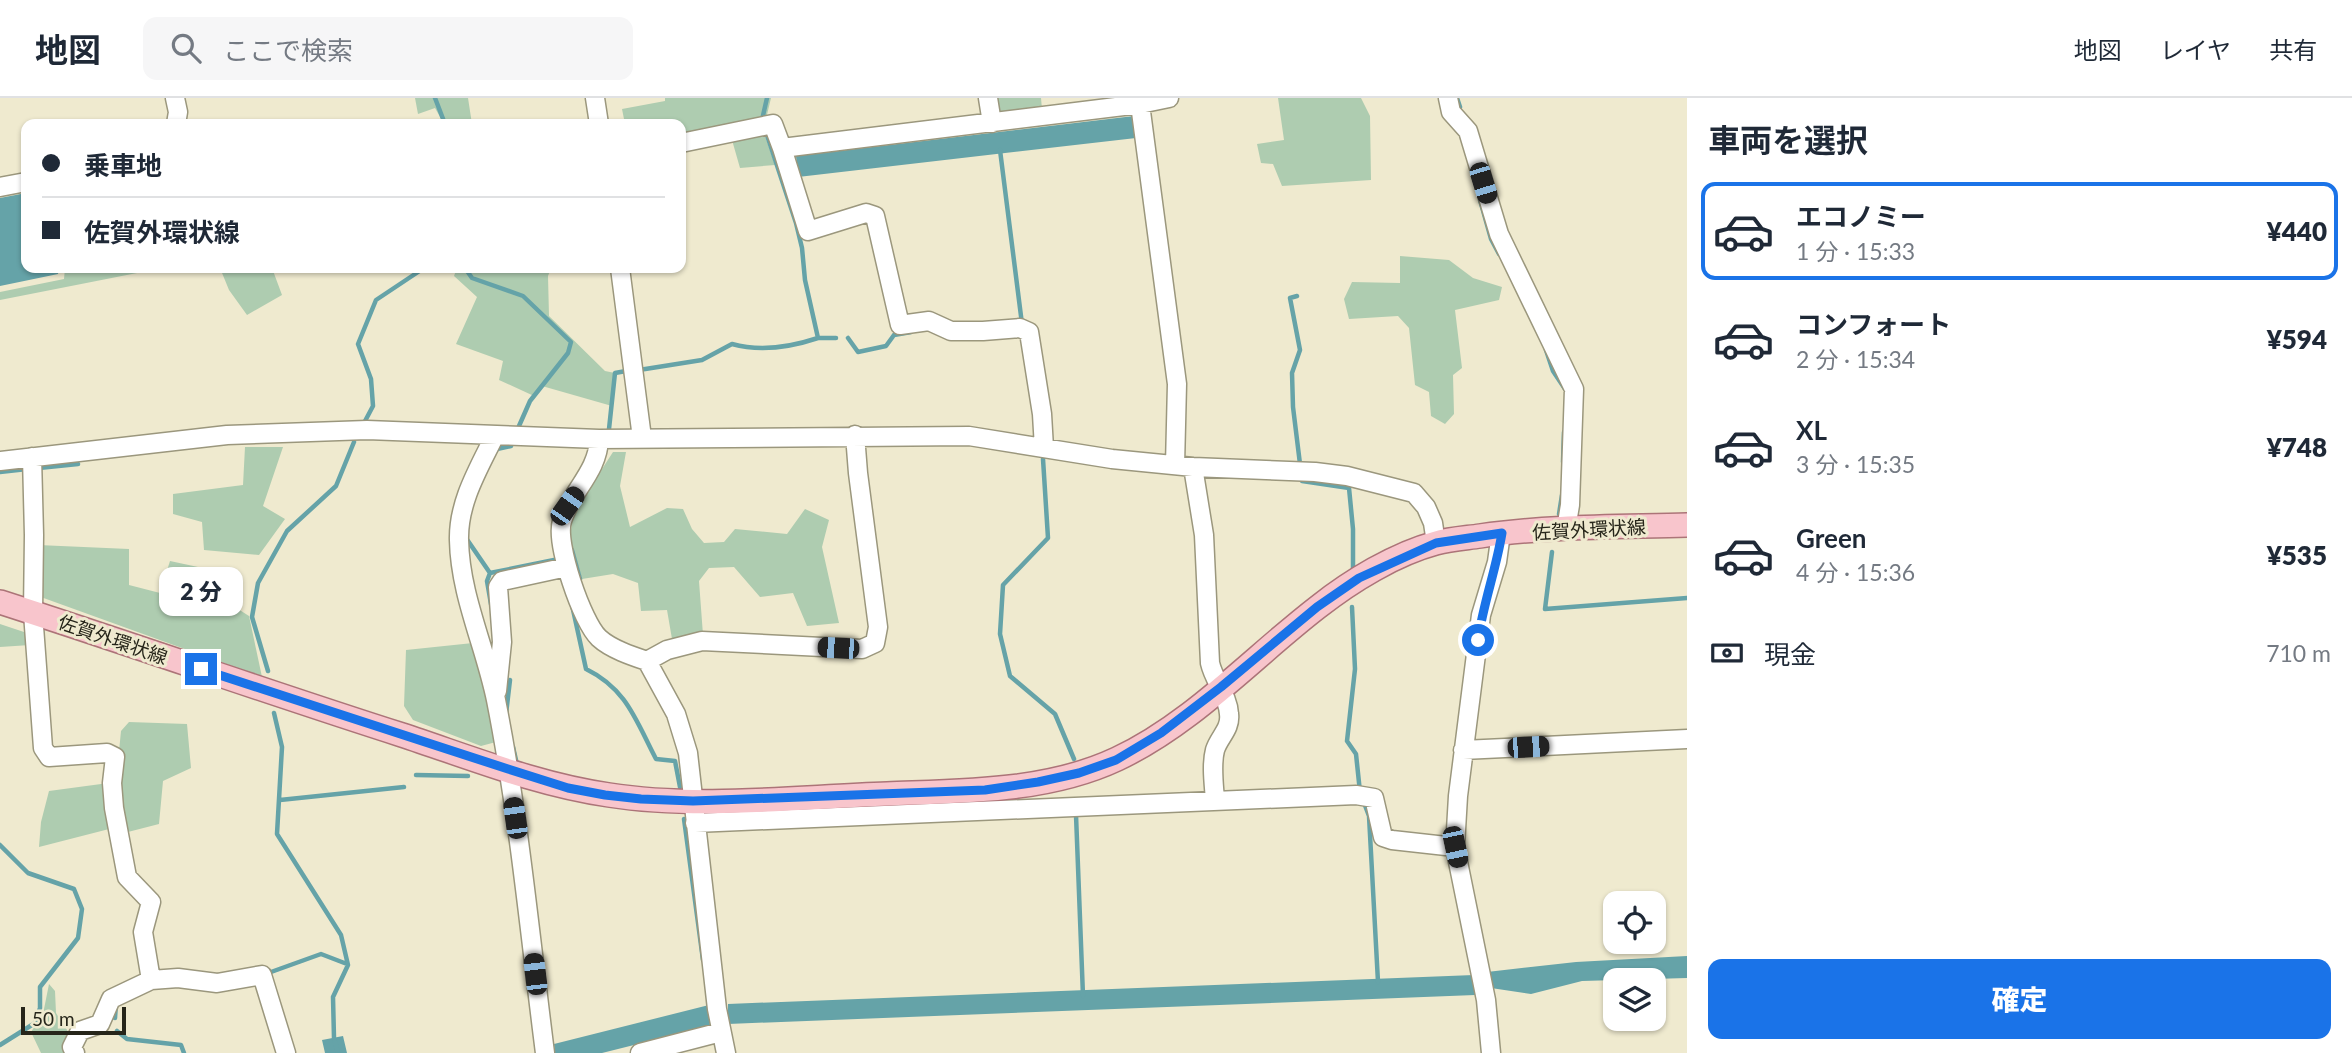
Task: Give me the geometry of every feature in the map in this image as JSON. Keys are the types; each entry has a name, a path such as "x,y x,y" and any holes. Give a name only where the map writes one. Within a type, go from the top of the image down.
{"main road":[{"name":"佐賀外環状線","path":"0,602 268,692 568,788 641,799 694,812 985,790 1079,773 1116,760 1161,733 1317,607 1359,578 1436,543 1502,533 1687,525"}],"street":[{"path":"175,98 177,119"},
{"path":"595,98 598,119"},
{"path":"988,98 992,123"},
{"path":"782,148 1140,104 1169,98"},
{"path":"1448,98 1451,112 1468,131 1499,234 1574,389 1570,505 1566,529"},
{"path":"1140,104 1177,384 1174,465"},
{"path":"686,142 773,124 808,231 866,213 875,216 900,325 929,321 951,331 1020,328 1029,332 1042,414 1044,448"},
{"path":"0,187 21,182"},
{"path":"621,273 642,438"},
{"path":"0,461 227,435 368,430 599,439 970,436 1112,459 1193,467 1315,472 1347,476 1414,493 1426,507 1433,523 1436,543"},
{"path":"495,435 467,493 458,538 464,587 495,698 508,769 545,1052"},
{"path":"599,439 599,454 567,506 560,525 560,543 588,623 599,638 632,657 648,661 667,650 702,641 862,649 875,643 878,627 855,435"},
{"path":"32,457 33,612 43,748 50,757 107,753 115,757 112,783 114,808 127,877 151,902 143,932 151,980"},
{"path":"1193,467 1204,535 1210,663 1230,716 1226,733 1216,748 1214,758 1215,800"},
{"path":"1491,1053 1482,983 1455,847 1481,615 1497,562 1502,533"},
{"path":"495,698 499,684 502,642 498,587 502,581 567,567"},
{"path":"648,661 677,714 688,753 719,1020 726,1053"},
{"path":"1464,750 1687,739"},
{"path":"694,812 1361,795 1374,798 1383,837 1455,847"},
{"path":"75,1053 72,1047 80,1031 100,1024 111,999 151,980 178,978 217,983 262,975 286,1053"},
{"path":"640,1053 719,1020"}],"green space":[{"path":"415,98 468,98 471,119 441,119 435,108 418,114"},
{"path":"665,98 771,98 766,119 686,135 686,119 624,119 622,109 665,101"},
{"path":"997,98 1041,98 1042,109 999,113"},
{"path":"1278,98 1361,98 1370,116 1371,180 1282,186 1273,164 1261,163 1257,144 1284,140"},
{"path":"764,133 775,165 740,168 732,140"},
{"path":"1400,256 1449,260 1473,278 1502,287 1499,300 1455,310 1462,368 1453,375 1454,414 1445,424 1431,416 1429,392 1415,385 1409,328 1398,316 1349,319 1344,299 1352,282 1400,283"},
{"path":"65,273 137,273 0,300 0,292 64,279"},
{"path":"222,273 274,273 282,295 247,315 229,290"},
{"path":"455,273 549,273 549,316 605,371 615,373 612,406 542,386 534,396 499,380 503,361 456,344 477,297 454,276"},
{"path":"245,447 283,447 263,506 285,519 259,555 204,550 202,522 173,514 173,494 243,485"},
{"path":"613,452 626,452 620,486 630,527 667,508 683,509 692,529 704,543 724,542 735,529 787,534 805,509 829,520 822,547 839,623 807,626 793,593 760,597 734,567 709,568 699,581 703,635 672,639 667,610 641,611 638,583 613,574 582,579 570,538 573,514"},
{"path":"38,545 129,549 129,585 160,593 170,561 198,567 199,584 249,616 262,677 38,596"},
{"path":"0,624 30,634 30,645 0,647"},
{"path":"473,643 496,742 481,746 413,720 404,706 406,650"},
{"path":"129,722 187,724 191,768 163,781 159,824 124,833 113,828 39,847 41,822 49,791 116,782 121,731"},
{"path":"49,984 55,991 56,1013 69,1033 65,1053 41,1053 31,1032 43,1014"}],"water":[{"path":"1134,116 1136,138 798,177 796,156"},
{"path":"21,194 21,273 58,274 0,286 0,198"},
{"path":"1687,956 1687,978 1666,979 1666,968 1603,968 1603,980 1582,981 1531,994 1491,988 1487,972 1576,962"},
{"path":"1474,975 1475,995 728,1024 728,1004"},
{"path":"709,1005 710,1026 602,1053 555,1053 554,1044"},
{"path":"343,1036 347,1053 325,1053 322,1040"}],"waterway":[{"path":"435,98 443,119"},
{"path":"762,120 767,98"},
{"path":"1457,98 1460,107"},
{"path":"766,132 796,223 818,338 836,338"},
{"path":"1000,150 1022,324"},
{"path":"1480,200 1491,239 1499,254"},
{"path":"364,423 373,406 371,379 358,344 376,300 416,273"},
{"path":"468,273 472,278 523,296 571,342 568,353 530,401 519,426"},
{"path":"1297,296 1290,298 1300,350 1292,373 1300,464"},
{"path":"848,338 858,352 886,346 894,335 911,332"},
{"path":"639,370 702,360 732,344 754,348 776,347 818,338"},
{"path":"1546,350 1553,371 1565,389"},
{"path":"609,429 615,373 626,371"},
{"path":"1563,462 1564,432"},
{"path":"268,671 252,617 258,583 287,531 336,486 354,442"},
{"path":"496,451 511,446"},
{"path":"1043,459 1048,538 1003,585 1000,634 1010,676 1055,714 1074,759"},
{"path":"39,468 78,464"},
{"path":"0,472 27,469"},
{"path":"1302,481 1349,488 1353,568"},
{"path":"1559,514 1562,495"},
{"path":"466,538 490,573"},
{"path":"572,550 580,579"},
{"path":"1552,552 1545,609 1687,598"},
{"path":"491,604 487,581 490,573 554,560"},
{"path":"572,605 586,669 600,677 621,696 656,759 675,761 680,787"},
{"path":"1352,607 1355,669 1347,741 1356,754 1360,792"},
{"path":"506,714 510,680"},
{"path":"274,713 282,747 277,834 341,935 348,965 333,997 334,1038 338,1053"},
{"path":"513,747 516,760"},
{"path":"416,775 468,776"},
{"path":"280,800 404,787"},
{"path":"1363,800 1369,816 1378,982"},
{"path":"1076,815 1083,996"},
{"path":"684,819 703,960"},
{"path":"0,845 28,873 74,889 82,909 78,938 40,987 40,1008 35,1023 0,1045"},
{"path":"271,972 321,954 347,964"},
{"path":"115,1018 116,1004"},
{"path":"117,1031 127,1039 181,1045 184,1053"}],"route":[{"path":"201,669 568,788 641,799 693,801 985,790 1079,773 1116,760 1161,733 1317,607 1359,578 1436,543 1502,533 1497,562 1481,615 1478,640"}]}
